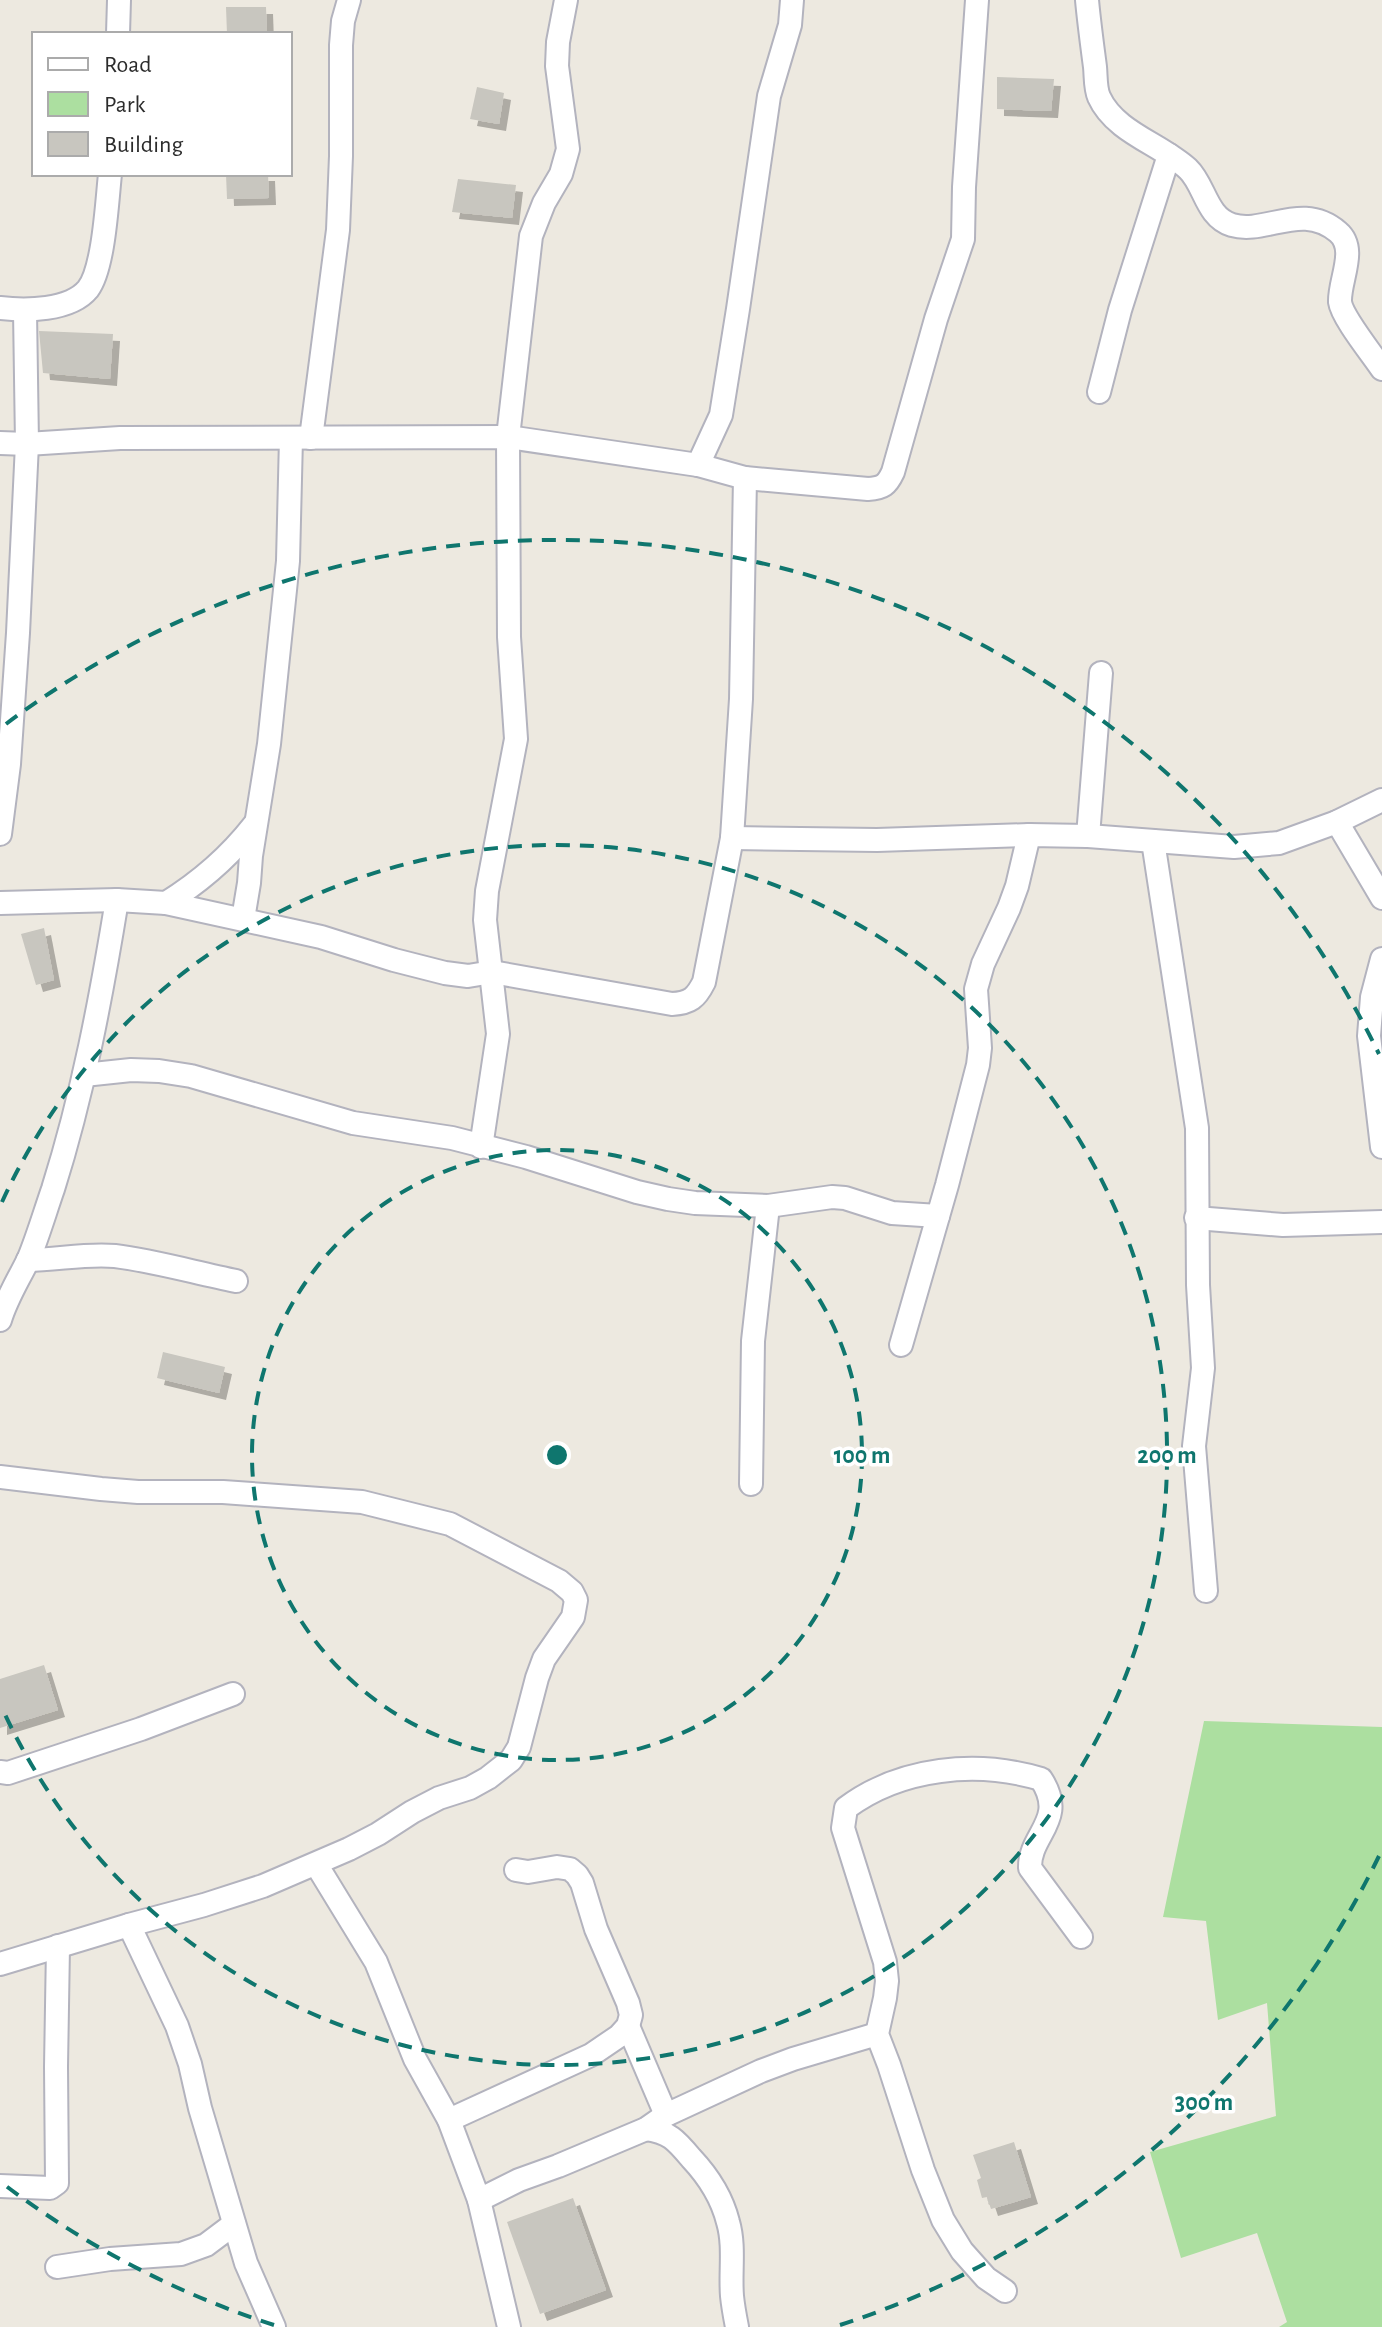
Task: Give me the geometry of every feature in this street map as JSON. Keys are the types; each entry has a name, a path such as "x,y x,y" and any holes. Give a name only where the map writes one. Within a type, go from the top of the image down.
{"street":[{"path":"118,32 119,0"},
{"path":"243,919 269,744 301,438 338,230 341,45 349,0"},
{"path":"481,1147 498,1034 485,920 487,891 516,739 509,637 508,437 531,236 544,203 561,174 568,149 557,66 566,0"},
{"path":"698,465 721,415 769,96 790,25 792,0"},
{"path":"0,443 120,438 508,437 698,465 745,478 880,488 887,484 893,472 936,319 963,239 977,0"},
{"path":"1087,0 1098,94 1108,112 1122,126 1190,170 1220,219 1233,225 1254,226 1293,218 1320,222 1338,232 1345,242 1347,255 1340,302 1344,313 1382,369"},
{"path":"1099,392 1120,310 1169,155"},
{"path":"0,308 25,311 54,306 74,299 88,289 100,255 110,176"},
{"path":"0,834 9,764 16,663 27,444 25,311"},
{"path":"0,903 117,900 166,903 321,937 445,973 468,976 492,972 672,1004 693,999 704,982 732,838 741,699 745,478"},
{"path":"1088,836 1101,673"},
{"path":"732,838 877,840 1088,836 1234,847 1279,843 1337,822 1382,800"},
{"path":"166,903 187,890 236,849 258,821"},
{"path":"1337,822 1382,898"},
{"path":"901,1345 978,1065 980,1048 976,989 979,977 1017,886 1029,835"},
{"path":"1153,841 1197,1128 1196,1218 1203,1368 1194,1446 1206,1591"},
{"path":"0,1320 28,1260 53,1187 84,1075 117,900"},
{"path":"1382,959 1372,997 1369,1036 1382,1147"},
{"path":"84,1075 131,1070 191,1076 353,1123 441,1136 526,1157 668,1199 768,1206 832,1197 892,1213 938,1216"},
{"path":"751,1484 753,1341 768,1206"},
{"path":"1196,1218 1283,1225 1382,1222"},
{"path":"28,1260 114,1256 236,1281"},
{"path":"0,1477 138,1492 223,1492 362,1502 450,1524 559,1581 576,1600 573,1617 544,1659 519,1747 511,1760 470,1788 426,1805 378,1834 263,1886 58,1946 2,1969"},
{"path":"0,1772 8,1773 127,1734 233,1694"},
{"path":"1005,2291 972,2265 943,2220 877,2034 887,1981 885,1962 843,1828 846,1808 860,1797 916,1775 988,1769 1016,1771 1041,1779 1051,1793 1050,1813 1030,1860 1030,1868 1081,1937"},
{"path":"316,1864 376,1962 415,2059 449,2120 479,2200 509,2327"},
{"path":"449,2120 591,2055 619,2036 628,2026 631,2015 577,1875 570,1869 557,1867 528,1872 516,1870"},
{"path":"129,1925 177,2026 246,2263 274,2327"},
{"path":"0,2186 50,2188 57,2183 58,1946"},
{"path":"628,2026 666,2115"},
{"path":"479,2200 519,2180 646,2129 666,2115 761,2071 877,2034"},
{"path":"646,2129 663,2132 678,2143 703,2172 719,2198 729,2223 732,2295 737,2327"},
{"path":"57,2267 110,2259 181,2254 206,2245 234,2224"}],"green space":[{"path":"1204,1721 1382,1727 1382,2327 1279,2327 1287,2322 1257,2233 1181,2258 1150,2152 1276,2116 1267,2003 1218,2020 1206,1921 1163,1917"}],"building":[{"path":"226,7 266,7 267,32 227,32"},
{"path":"997,77 1054,79 1051,111 997,109"},
{"path":"477,87 504,93 499,124 470,119"},
{"path":"226,176 268,176 269,198 227,199"},
{"path":"458,179 516,185 512,218 452,212"},
{"path":"39,331 113,334 110,379 43,373"},
{"path":"44,928 54,980 36,985 21,934"},
{"path":"163,1352 225,1367 219,1393 157,1378"},
{"path":"44,1665 58,1710 0,1728 0,1679"},
{"path":"1014,2142 1031,2197 991,2209 987,2197 982,2198 977,2180 981,2178 973,2155"},
{"path":"573,2198 606,2290 540,2314 507,2222"}]}
